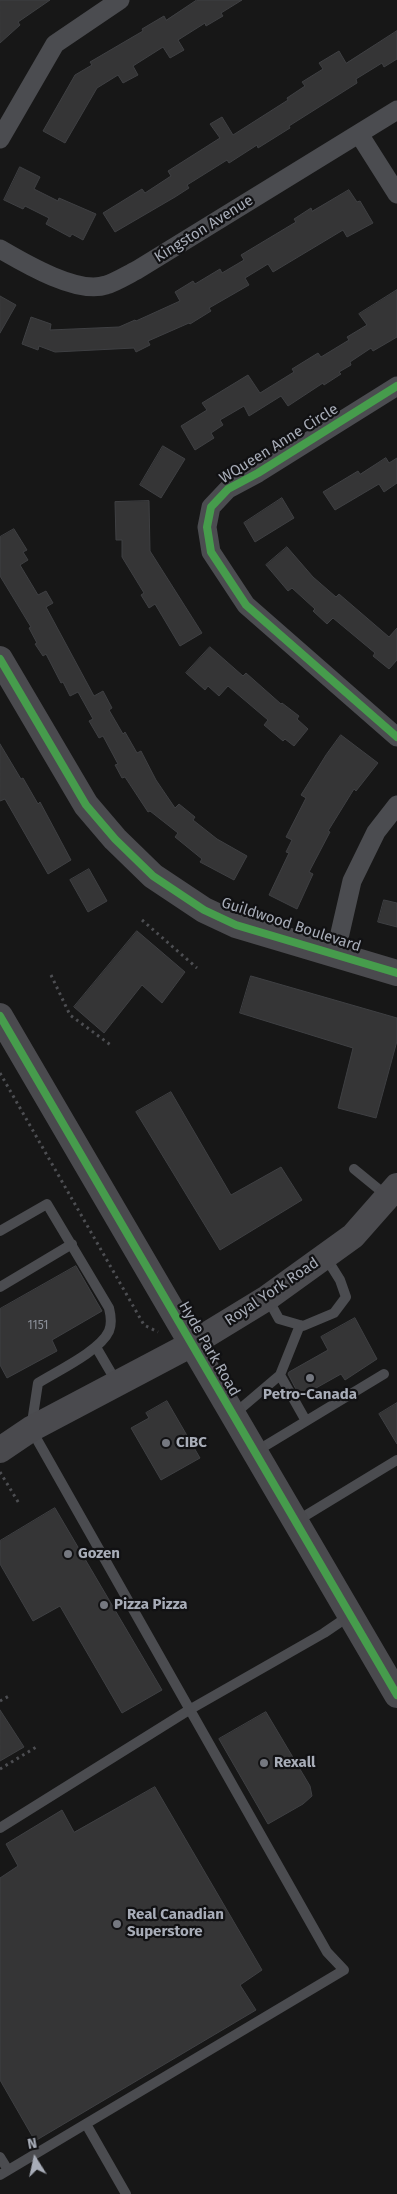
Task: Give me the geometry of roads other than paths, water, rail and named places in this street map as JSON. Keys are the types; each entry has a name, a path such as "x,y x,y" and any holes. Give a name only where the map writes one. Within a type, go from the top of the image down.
{"street":[{"path":"0,139 54,44 120,0"},
{"name":"Kingston Avenue","path":"0,250 75,285 104,286 137,270 397,110"},
{"path":"359,134 397,194"},
{"name":"WQueen Anne Circle","path":"397,386 228,489 211,507 207,527 211,552 246,605 397,737"},
{"name":"Guildwood Boulevard","path":"0,659 86,805 115,839 153,876 204,910 236,925 397,973"},
{"path":"335,955 352,881 376,832 397,805"},
{"name":"Hyde Park Road","path":"0,1016 190,1344 397,1695"},
{"name":"Royal York Road","path":"0,1450 31,1429 190,1344 267,1298 353,1236 392,1192"}],"lane":[{"path":"354,1169 392,1192"},
{"path":"0,1231 48,1204 109,1308 112,1318 109,1332 96,1347 38,1383 31,1429 327,1952 344,1970 4,2172 0,2158"},
{"path":"0,1287 72,1244"},
{"path":"267,1298 279,1319 303,1326 334,1313 346,1296 340,1280 325,1256"},
{"path":"232,1415 280,1375 300,1325"},
{"path":"96,1347 118,1383"},
{"path":"254,1452 384,1374"},
{"path":"280,1375 306,1421"},
{"path":"295,1522 397,1460"},
{"path":"0,1828 189,1710 324,1633 350,1616"},
{"path":"86,2124 126,2194"}],"place":[{"name":"Petro-Canada","path":"310,1378"},
{"name":"CIBC","path":"166,1443"},
{"name":"Gozen","path":"68,1554"},
{"name":"Pizza Pizza","path":"104,1605"},
{"name":"Rexall","path":"264,1763"},
{"name":"Real Canadian Superstore","path":"117,1924"}]}
